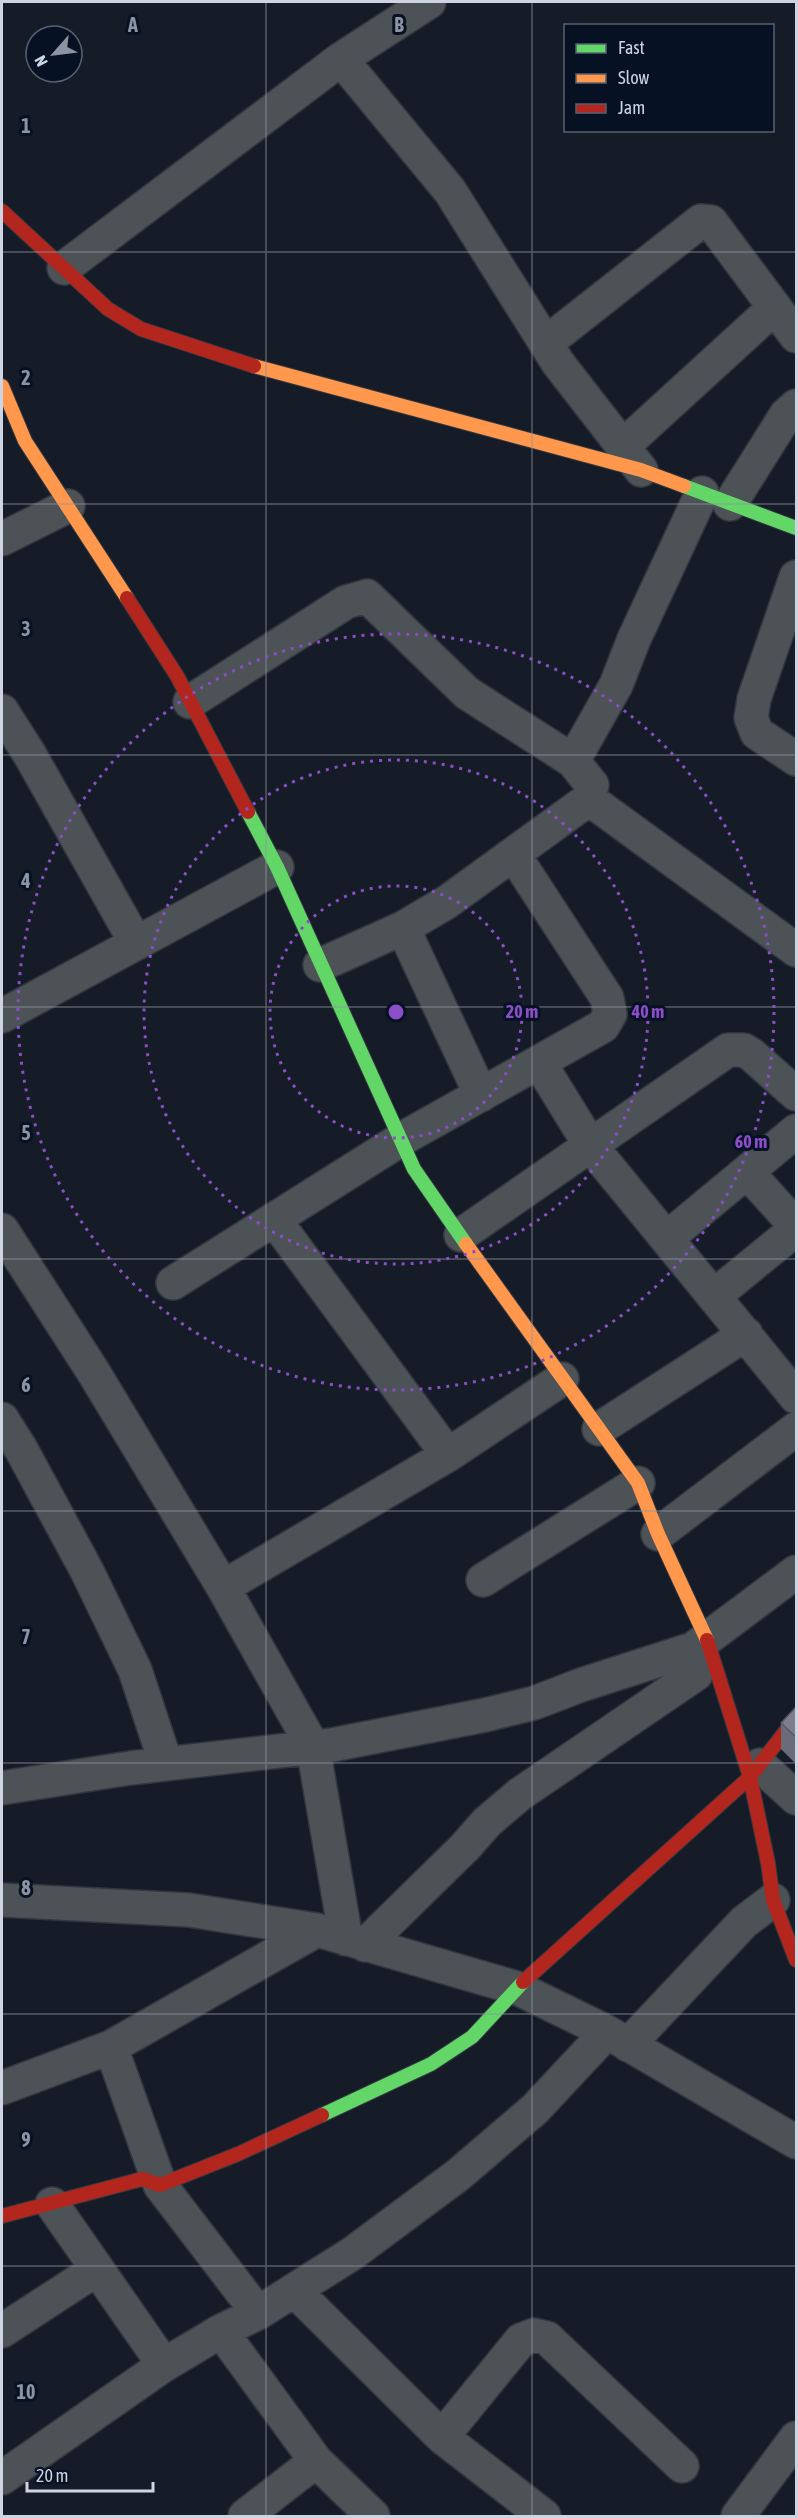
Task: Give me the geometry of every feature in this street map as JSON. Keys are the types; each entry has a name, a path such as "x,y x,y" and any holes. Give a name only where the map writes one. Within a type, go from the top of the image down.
{"street":[{"path":"64,268 341,59 429,2"},
{"path":"341,59 450,190 546,343 632,459"},
{"path":"2,211 108,309 141,328 264,369 436,413 632,459 716,498 796,528"},
{"path":"546,343 701,221 711,222 796,336"},
{"path":"632,459 774,308"},
{"path":"2,386 25,441 177,676 277,867 414,1169 638,1483 699,1643 755,1771 773,1900 796,1960"},
{"path":"573,761 616,686 634,639 716,498 796,406"},
{"path":"2,539 68,506"},
{"path":"796,577 754,699 752,718 757,733 796,759"},
{"path":"190,702 346,602 367,596 467,693 573,761 592,785 589,799 447,902 403,928 320,966"},
{"path":"2,711 30,755 136,943"},
{"path":"589,799 796,950"},
{"path":"173,1283 400,1140 603,1026 610,1014 607,998 514,855"},
{"path":"2,1016 277,867"},
{"path":"403,928 481,1095"},
{"path":"460,1235 728,1050 744,1050 752,1055 796,1094"},
{"path":"539,1062 590,1145 796,1397"},
{"path":"666,1238 796,1131"},
{"path":"714,1296 796,1228 747,1172"},
{"path":"274,1219 448,1455"},
{"path":"2,1230 94,1373 223,1587 313,1747 342,1938"},
{"path":"599,1429 746,1334"},
{"path":"223,1587 448,1455 562,1379"},
{"path":"2,1419 21,1449 87,1571 130,1660 166,1764"},
{"path":"658,1534 796,1429"},
{"path":"483,1580 638,1483"},
{"path":"2,1788 166,1764 313,1747 485,1715 534,1703 699,1643 796,1572"},
{"path":"2,2088 111,2047 342,1938 465,1847 487,1822 520,1794 696,1674 699,1665 699,1643"},
{"path":"2,2216 142,2179 160,2185 238,2154 430,2064 472,2037 517,1989 755,1771 796,1718"},
{"path":"755,1771 796,1798"},
{"path":"2,1900 189,1910 342,1938 517,1989 617,2039 796,2142"},
{"path":"2,2478 164,2365 221,2331 258,2313 353,2253 458,2175 617,2039 744,1922 773,1900"},
{"path":"111,2047 160,2185 258,2313"},
{"path":"51,2204 164,2365"},
{"path":"2,2331 97,2269"},
{"path":"294,2290 442,2437 544,2517"},
{"path":"221,2331 316,2461 373,2517"},
{"path":"442,2437 521,2340 534,2335 547,2338 682,2466"},
{"path":"738,2517 796,2438"},
{"path":"245,2517 316,2461"}],"building":[{"path":"796,1707 796,1737 781,1723"}],"traffic: fast":[{"path":"684,486 796,528"},
{"path":"248,812 277,867 414,1169 466,1244"},
{"path":"322,2115 431,2064 472,2037 523,1982"}],"traffic: slow":[{"path":"254,366 641,470 684,486"},
{"path":"2,386 25,441 127,598"},
{"path":"466,1244 638,1483 658,1534 707,1640"}],"traffic: jam":[{"path":"2,211 108,309 141,329 254,366"},
{"path":"127,598 177,676 248,812"},
{"path":"707,1640 750,1777 768,1863 773,1900 796,1960"},
{"path":"523,1982 750,1777 796,1718"},
{"path":"2,2216 142,2179 160,2185 238,2154 322,2115"}]}
